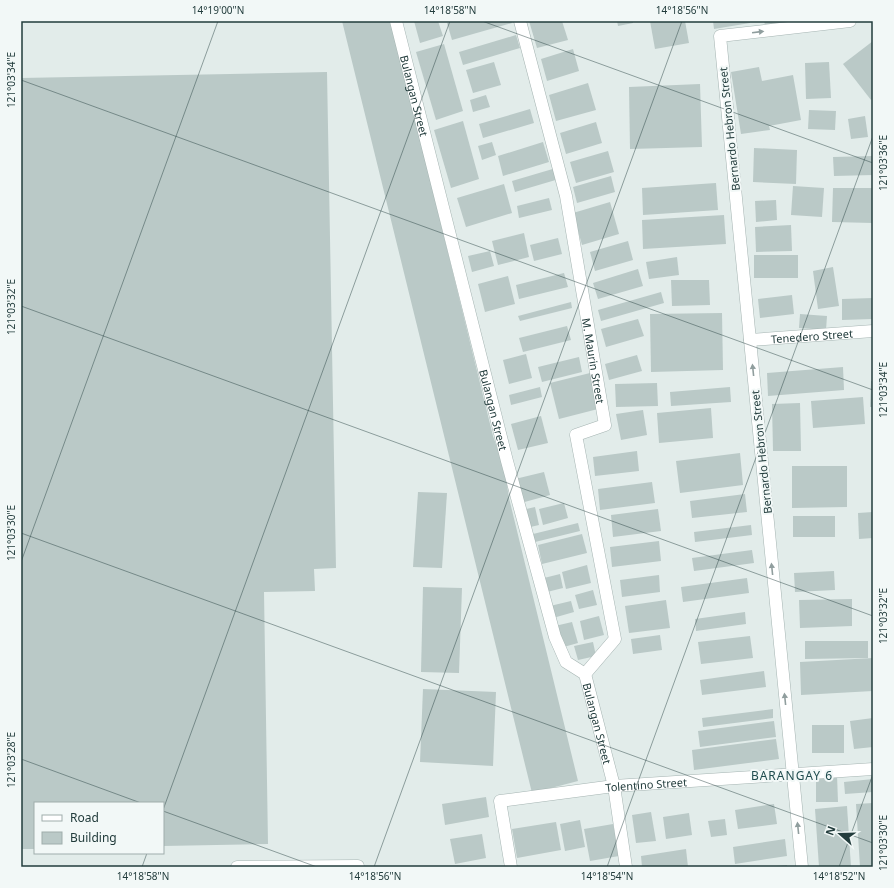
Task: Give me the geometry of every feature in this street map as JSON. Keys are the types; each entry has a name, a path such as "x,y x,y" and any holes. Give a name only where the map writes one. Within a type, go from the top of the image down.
{"street":[{"name":"Bulangan Street","path":"396,21 505,453 555,637 566,662 585,674 614,786 626,867"},
{"name":"M. Maurin Street","path":"520,21 566,196 605,425 576,435 614,639 585,674"},
{"name":"Bernardo Hebron Street","path":"802,867 720,36 850,21"},
{"name":"Tenedero Street","path":"750,340 873,331"},
{"name":"Tolentino Street","path":"511,867 500,801 614,786 873,769"},
{"path":"237,867 358,866"}],"building":[{"path":"342,21 391,21 493,436 504,467 509,498 578,781 532,793"},
{"path":"414,21 438,21 443,36 420,43"},
{"path":"453,21 511,21 512,23 452,40 447,23"},
{"path":"529,21 562,21 568,40 537,48"},
{"path":"617,21 633,21 633,23 618,26"},
{"path":"650,21 685,21 689,43 655,49"},
{"path":"713,21 750,21 750,23 714,29"},
{"path":"764,21 785,21 785,22 765,25"},
{"path":"516,35 520,48 463,65 459,52"},
{"path":"873,41 873,98 871,100 843,64"},
{"path":"444,44 463,111 436,120 416,52"},
{"path":"573,49 579,71 547,81 541,59"},
{"path":"494,62 501,85 473,93 466,70"},
{"path":"829,62 831,98 806,99 805,63"},
{"path":"759,67 762,81 793,75 801,120 769,126 770,130 741,134 731,72"},
{"path":"327,72 336,568 314,569 315,591 264,592 268,844 164,846 164,802 34,802 34,849 21,849 21,78"},
{"path":"588,83 596,110 556,121 549,95"},
{"path":"700,84 702,147 630,149 629,87"},
{"path":"486,95 490,107 473,112 470,100"},
{"path":"530,109 534,123 483,138 479,124"},
{"path":"809,110 836,111 835,130 808,129"},
{"path":"865,116 868,137 851,139 848,119"},
{"path":"463,121 479,179 451,188 434,130"},
{"path":"596,122 602,143 566,154 560,133"},
{"path":"492,142 496,155 482,160 478,146"},
{"path":"543,142 549,162 503,176 498,156"},
{"path":"754,148 797,150 796,184 753,182"},
{"path":"608,151 614,172 576,183 570,162"},
{"path":"873,156 873,175 834,176 833,157"},
{"path":"556,168 559,179 515,192 512,181"},
{"path":"611,176 615,192 577,203 573,187"},
{"path":"716,183 718,210 643,215 642,188"},
{"path":"504,184 512,213 466,227 457,198"},
{"path":"793,186 824,188 822,217 791,215"},
{"path":"833,188 873,188 873,223 832,222"},
{"path":"549,198 552,210 519,218 517,206"},
{"path":"776,200 777,220 756,222 755,201"},
{"path":"610,202 619,234 582,245 573,213"},
{"path":"724,215 726,244 643,249 642,220"},
{"path":"791,225 792,251 756,252 755,227"},
{"path":"524,233 529,257 498,265 492,241"},
{"path":"558,238 562,254 534,261 530,245"},
{"path":"628,241 633,260 595,271 590,252"},
{"path":"490,251 494,266 472,272 468,256"},
{"path":"754,255 798,255 798,278 754,278"},
{"path":"677,257 679,275 649,279 646,262"},
{"path":"833,267 839,306 818,309 813,271"},
{"path":"638,269 643,286 598,299 593,283"},
{"path":"564,273 568,287 519,299 516,285"},
{"path":"508,276 515,304 485,312 478,284"},
{"path":"671,280 709,280 710,305 672,306"},
{"path":"661,292 664,303 601,321 598,310"},
{"path":"792,295 794,314 760,318 758,299"},
{"path":"873,298 873,319 842,320 842,299"},
{"path":"571,302 572,308 520,321 518,316"},
{"path":"722,313 723,370 651,372 650,314"},
{"path":"800,314 827,316 826,330 799,328"},
{"path":"638,319 644,336 606,347 601,329"},
{"path":"567,326 571,340 523,352 519,338"},
{"path":"526,354 532,378 509,384 503,360"},
{"path":"637,355 642,371 609,380 605,364"},
{"path":"579,357 582,372 542,382 538,367"},
{"path":"843,367 844,390 768,396 767,373"},
{"path":"590,373 598,409 559,419 550,383"},
{"path":"871,381 873,381 873,407 870,407"},
{"path":"657,383 658,406 616,407 615,384"},
{"path":"540,387 542,397 511,405 509,395"},
{"path":"730,387 731,402 671,406 670,392"},
{"path":"863,397 865,424 813,428 811,401"},
{"path":"800,403 801,451 773,451 772,404"},
{"path":"711,408 713,438 659,443 657,413"},
{"path":"643,410 647,435 621,440 616,414"},
{"path":"541,416 548,443 518,450 511,424"},
{"path":"637,451 639,471 595,476 593,457"},
{"path":"740,453 743,485 680,493 676,461"},
{"path":"792,466 847,466 847,507 792,508"},
{"path":"544,472 550,495 521,503 515,479"},
{"path":"652,482 655,503 600,510 598,489"},
{"path":"418,492 447,493 442,568 413,567"},
{"path":"745,494 747,512 692,518 690,501"},
{"path":"564,503 568,518 543,525 539,509"},
{"path":"535,507 539,525 526,528 522,510"},
{"path":"658,509 661,531 613,537 611,515"},
{"path":"873,512 873,538 859,539 858,513"},
{"path":"793,516 835,516 835,537 793,537"},
{"path":"578,523 580,531 535,542 533,534"},
{"path":"751,525 752,535 695,542 694,532"},
{"path":"582,534 587,553 542,564 538,545"},
{"path":"659,541 661,561 612,567 610,547"},
{"path":"752,550 754,563 694,571 692,558"},
{"path":"587,565 591,583 566,589 562,572"},
{"path":"834,571 835,590 795,592 794,573"},
{"path":"560,574 563,588 547,592 544,578"},
{"path":"659,575 660,592 622,597 620,580"},
{"path":"747,578 749,593 683,602 681,587"},
{"path":"423,587 462,588 459,673 421,672"},
{"path":"593,590 597,605 579,609 575,595"},
{"path":"852,599 852,626 800,628 799,600"},
{"path":"666,600 670,628 629,633 625,606"},
{"path":"571,601 574,612 553,618 550,606"},
{"path":"745,612 746,624 696,631 695,619"},
{"path":"599,616 604,635 584,640 580,621"},
{"path":"572,622 578,643 560,648 555,626"},
{"path":"660,635 662,650 633,654 631,639"},
{"path":"750,636 753,658 701,664 698,642"},
{"path":"805,641 868,641 868,658 805,659"},
{"path":"593,642 596,656 578,660 574,646"},
{"path":"873,658 873,691 801,695 800,662"},
{"path":"764,671 766,687 702,695 700,680"},
{"path":"423,689 496,692 493,766 420,762"},
{"path":"773,709 773,718 703,727 702,718"},
{"path":"873,718 873,747 854,749 850,721"},
{"path":"774,721 776,737 700,747 698,731"},
{"path":"812,725 844,725 844,753 812,753"},
{"path":"776,739 779,759 694,770 692,750"},
{"path":"837,775 838,802 816,802 816,776"},
{"path":"873,779 873,792 845,794 844,782"},
{"path":"486,797 489,817 445,825 442,804"},
{"path":"873,803 873,867 860,867 856,804"},
{"path":"774,804 777,824 738,829 735,810"},
{"path":"847,806 851,867 819,867 815,809"},
{"path":"651,812 656,841 636,843 632,815"},
{"path":"689,813 692,835 666,839 663,817"},
{"path":"725,819 727,835 711,837 708,821"},
{"path":"580,820 585,847 565,851 560,824"},
{"path":"556,822 561,850 517,858 512,829"},
{"path":"613,824 619,856 590,861 584,829"},
{"path":"482,834 486,858 455,864 450,839"},
{"path":"785,839 787,856 735,864 733,847"},
{"path":"686,849 688,867 642,867 641,856"},
{"path":"787,865 787,867 776,867 776,866"}],"district":[{"name":"BARANGAY 6","path":"792,775"}]}
